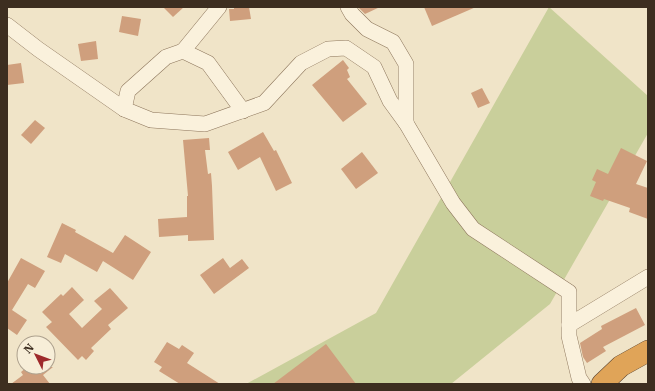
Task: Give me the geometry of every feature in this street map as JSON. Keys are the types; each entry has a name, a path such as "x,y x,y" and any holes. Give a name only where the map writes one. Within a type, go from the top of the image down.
{"highway":[{"path":"602,384 621,366 648,350"},
{"path":"621,384 628,377 648,367"}],"street":[{"path":"124,109 128,91 166,57 183,51 219,7"},
{"path":"348,7 352,14 367,29 393,42 406,64 406,123"},
{"path":"7,25 38,49 124,109 151,120 204,124 243,111 264,102 301,63 328,49 346,48 374,67 390,101 406,123 453,203 473,229 569,292 569,336 579,378 583,384"},
{"path":"183,51 208,63 243,111"},
{"path":"569,324 648,277"}],"green space":[{"path":"549,7 648,96 648,133 550,304 451,384 246,384 376,313"}],"building":[{"path":"163,7 184,7 173,17"},
{"path":"234,7 249,7 251,19 230,21 229,9 234,9"},
{"path":"358,7 380,7 365,14"},
{"path":"424,7 476,7 432,26"},
{"path":"122,16 141,19 138,36 119,32"},
{"path":"96,41 98,59 81,61 78,44"},
{"path":"343,60 349,68 347,70 350,77 347,79 367,104 343,122 312,85"},
{"path":"21,63 24,83 7,85 7,65"},
{"path":"482,88 490,103 478,108 471,93"},
{"path":"35,120 45,128 31,144 21,135"},
{"path":"263,132 274,151 276,150 292,183 276,191 260,157 238,170 228,152"},
{"path":"209,138 210,150 205,150 208,174 211,173 214,240 188,241 188,235 159,237 158,219 187,217 188,196 183,140"},
{"path":"621,148 647,161 636,184 648,188 648,219 629,212 630,208 590,196 596,182 592,180 597,169 608,174"},
{"path":"362,152 378,173 356,189 341,169"},
{"path":"62,223 113,253 125,235 151,252 133,280 103,261 97,272 65,254 61,263 47,257"},
{"path":"21,258 45,271 35,288 28,284 12,310 27,320 17,335 7,328 7,283"},
{"path":"223,258 230,268 242,259 249,268 214,294 200,275"},
{"path":"72,287 84,300 69,314 82,328 102,309 94,301 110,288 128,308 108,325 111,329 91,348 94,351 86,360 82,356 78,360 56,337 56,335 54,335 46,327 52,322 42,312 61,294 63,296"},
{"path":"636,308 645,325 603,347 606,351 587,363 583,357 580,343 602,329 601,326"},
{"path":"167,342 179,349 182,345 194,353 187,363 220,384 180,384 159,371 162,367 154,362"},
{"path":"326,344 356,384 273,384"},
{"path":"23,375 43,375 50,384 11,384"}]}
